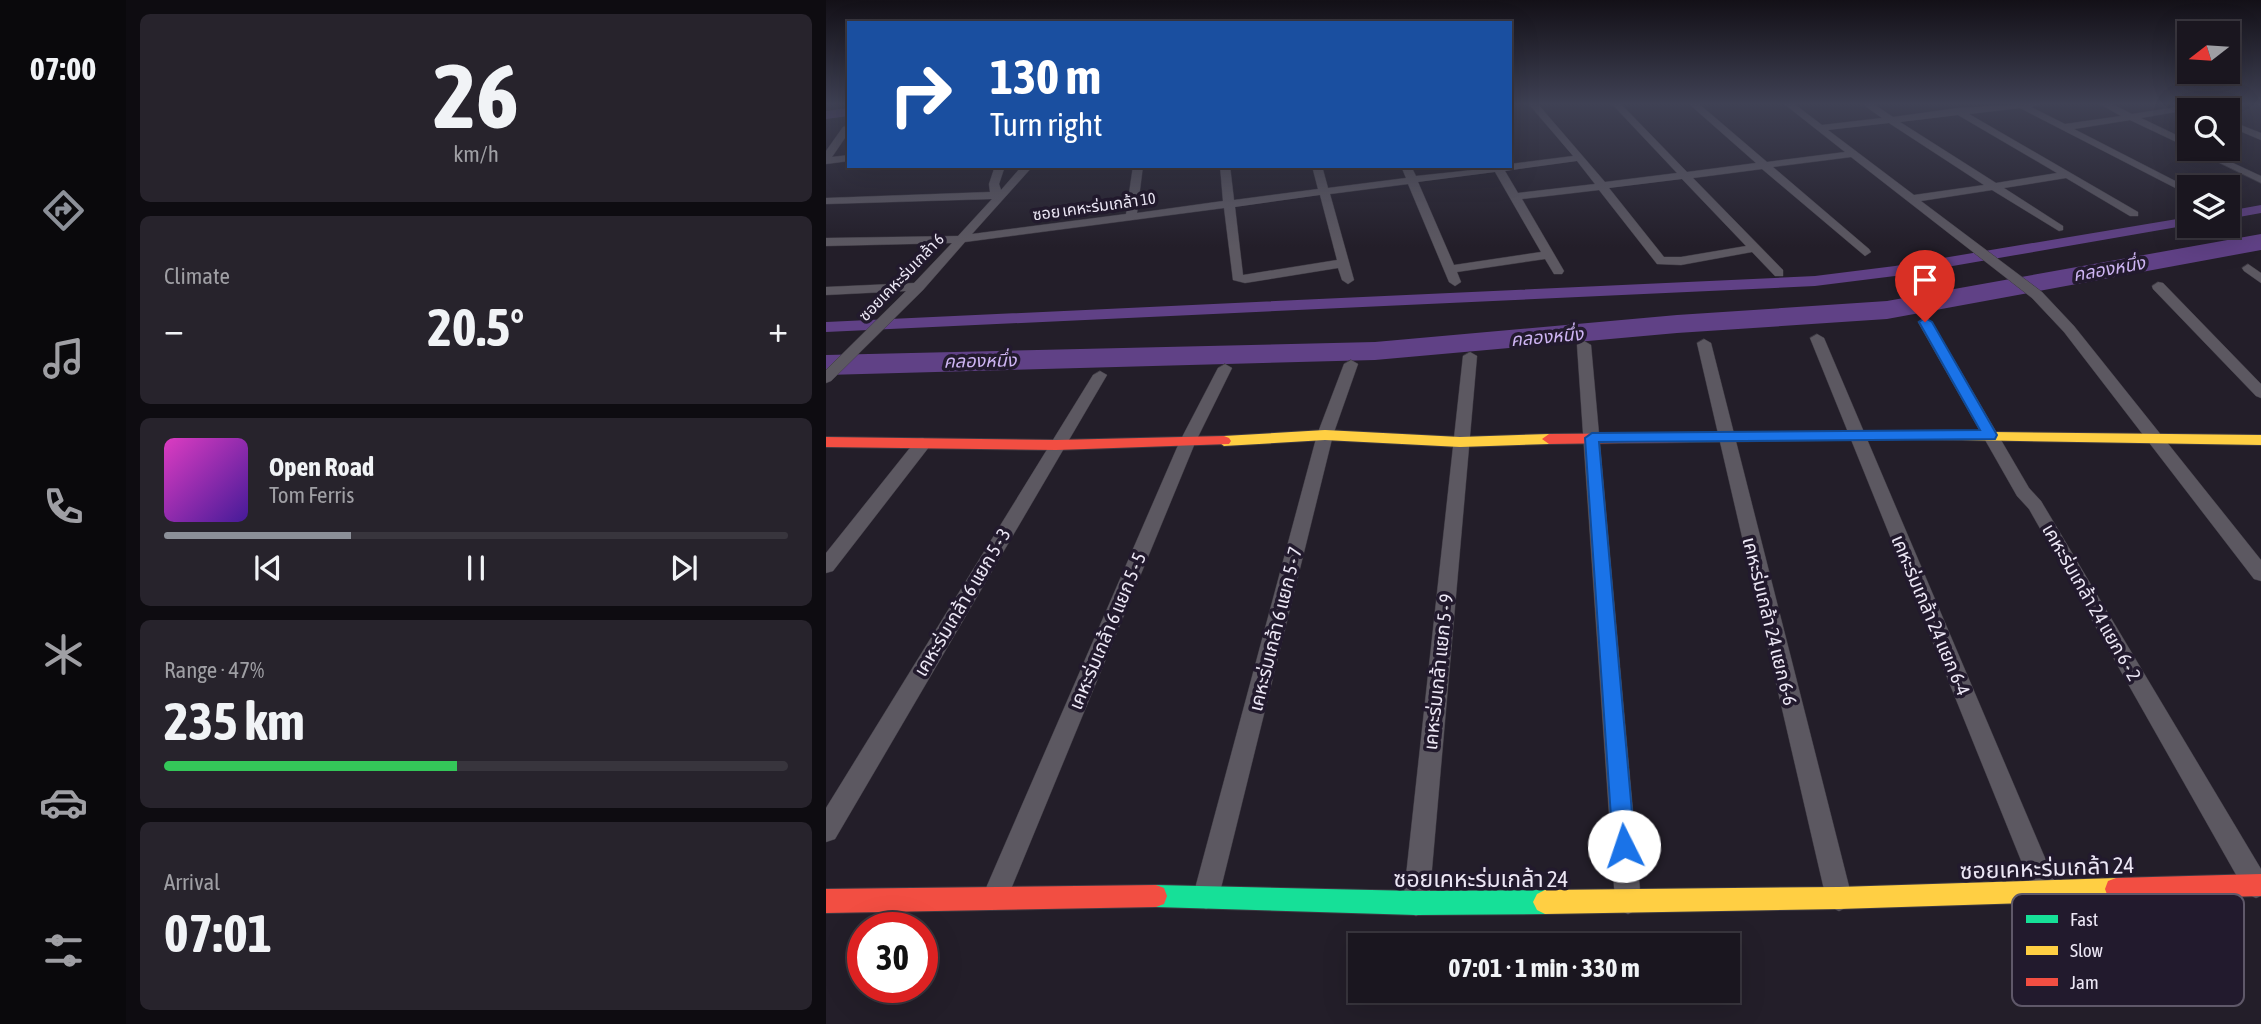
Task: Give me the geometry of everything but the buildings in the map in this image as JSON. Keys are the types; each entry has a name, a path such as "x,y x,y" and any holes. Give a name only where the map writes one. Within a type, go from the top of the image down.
{"street":[{"path":"1574,151 1661,261 1681,261 1755,248"},
{"path":"1661,151 1779,274"},
{"path":"1749,151 1865,251"},
{"path":"1849,151 2037,295 2069,329 2261,574"},
{"path":"1938,151 2059,228"},
{"path":"2026,151 2134,214"},
{"path":"2110,151 2177,186"},
{"path":"1515,197 1853,154"},
{"path":"826,160 847,158"},
{"name":"ซอย เคหะร่มเกล้า 10","path":"1512,166 1580,158"},
{"path":"2221,161 2261,180"},
{"name":"ซอยเคหะร่มเกล้า 6","path":"828,376 918,287 1026,168"},
{"path":"1131,218 1138,168"},
{"path":"1225,168 1238,278 1344,264"},
{"path":"1318,168 1348,280"},
{"path":"1407,168 1455,282"},
{"path":"1498,168 1558,271"},
{"name":"ซอย เคหะร่มเกล้า 10","path":"826,242 962,239 1498,168"},
{"path":"826,201 998,196 998,172"},
{"path":"1912,199 2068,175"},
{"path":"1450,269 1548,255"},
{"path":"2248,268 2261,279"},
{"path":"2158,286 2261,393"},
{"path":"826,291 918,287"},
{"name":"เคหะร่มเกล้า 24 แยก 6 - 2","path":"1925,322 2023,492 2035,505 2258,885"},
{"name":"เคหะร่มเกล้า 24 แยก 6-4","path":"1817,338 2046,891"},
{"name":"เคหะร่มเกล้า 24 แยก 6-6","path":"1704,343 1725,439 1839,898"},
{"path":"1584,345 1628,901"},
{"name":"เคหะร่มเกล้า แยก 5 - 9","path":"1416,903 1470,356"},
{"name":"เคหะร่มเกล้า 6 แยก 5 - 7","path":"1206,896 1325,435 1351,364"},
{"name":"เคหะร่มเกล้า 6 แยก 5 - 5","path":"995,897 1187,443 1225,368"},
{"name":"เคหะร่มเกล้า 6 แยก 5 - 3","path":"826,830 1100,375"},
{"path":"826,442 1056,445 1187,443 1325,435 1460,442 1592,438 1990,435 2261,440"},
{"path":"826,566 923,443"},
{"name":"ซอยเคหะร่มเกล้า 24","path":"826,901 1206,896 1416,903 1628,901 1839,898 2258,885"}],"waterway":[{"path":"2240,213 2261,209"},
{"path":"826,327 1815,281 1895,271 2177,223"},
{"name":"คลองหนึ่ง","path":"826,365 1375,351 1677,324 1887,310 2261,242"}],"traffic: fast":[{"path":"1156,896 1416,903 1545,902"}],"traffic: slow":[{"path":"1224,441 1325,435 1460,442 1549,439"},
{"path":"1909,436 2261,440"},
{"path":"1545,902 1839,898 2116,889"}],"traffic: jam":[{"path":"1549,439 1909,436"},
{"path":"826,442 1056,445 1224,441"},
{"path":"2116,889 2261,885"},
{"path":"826,901 1156,896"}],"route":[{"path":"1624,846 1592,438 1990,435 1925,322"}]}
